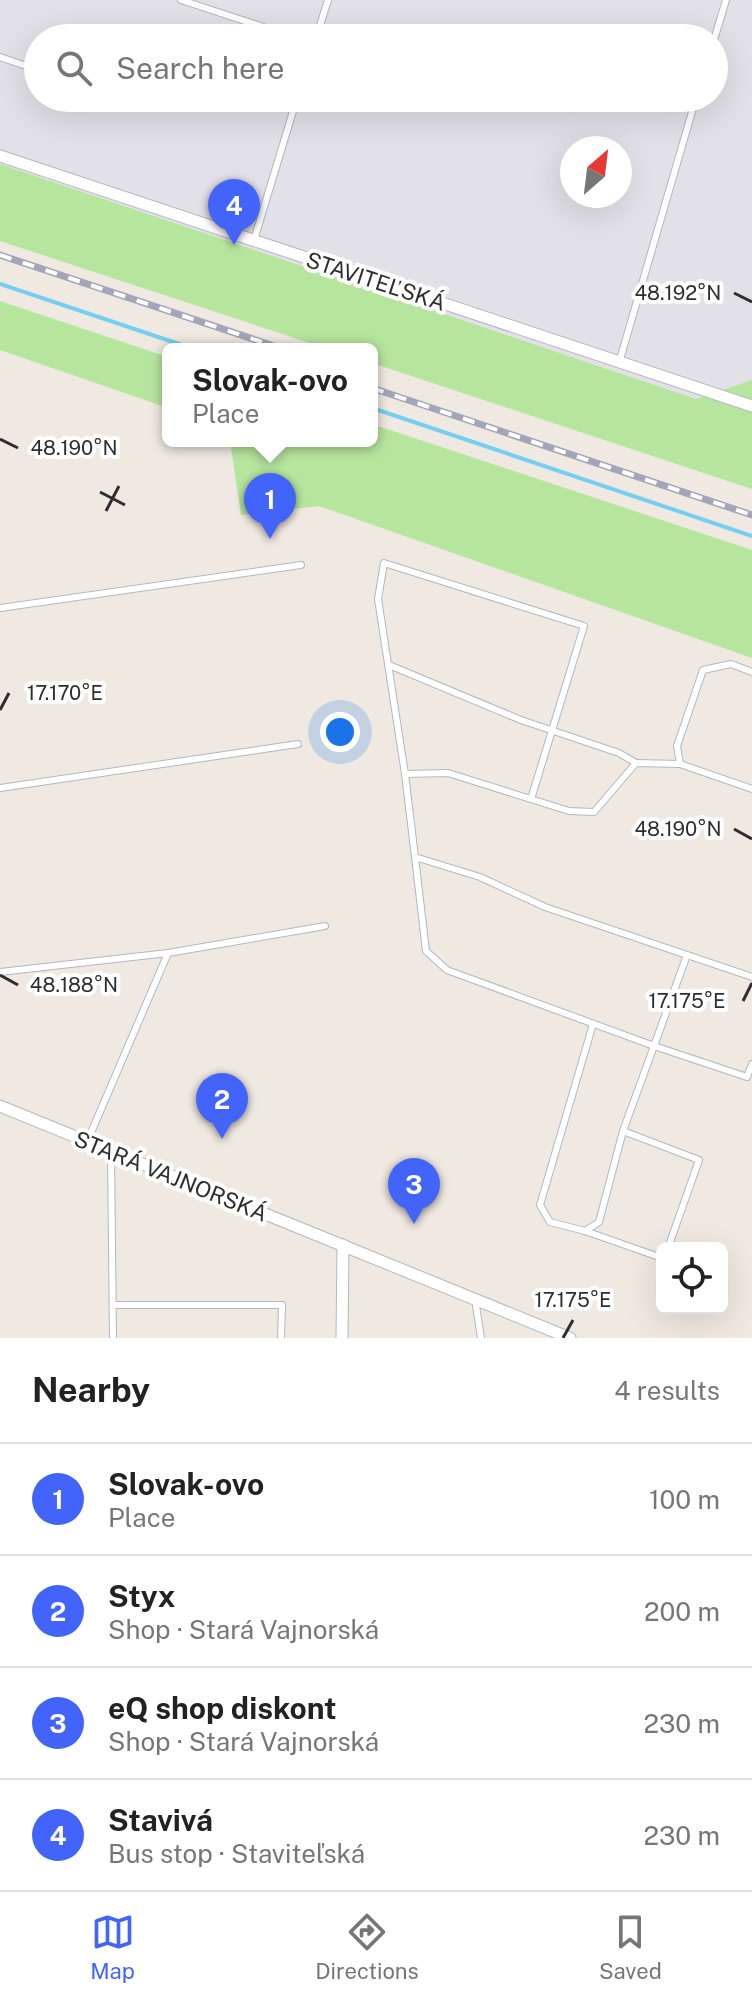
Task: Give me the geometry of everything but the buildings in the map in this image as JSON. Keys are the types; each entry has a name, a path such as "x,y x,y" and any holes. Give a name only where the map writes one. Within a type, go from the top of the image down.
{"street":[{"name":"STAVITEĽSKÁ","path":"0,156 752,406"},
{"name":"STARÁ VAJNORSKÁ","path":"0,1106 570,1338"},
{"path":"342,1338 343,1245"}],"lane":[{"path":"181,0 254,24"},
{"path":"320,24 328,0"},
{"path":"719,24 726,0"},
{"path":"0,57 24,65"},
{"path":"254,240 293,112"},
{"path":"619,363 692,112"},
{"path":"531,799 584,626 384,563 378,599 405,774 426,951 447,970 654,1046 747,1077 752,1064"},
{"path":"0,608 301,565"},
{"path":"680,764 677,746 703,670 731,664 752,672"},
{"path":"389,665 619,753 636,763 680,764 752,789"},
{"path":"0,788 298,744"},
{"path":"405,774 448,773 569,811 594,812 636,763"},
{"path":"415,857 480,877 545,907 752,977"},
{"path":"0,972 168,953 325,926"},
{"path":"87,1142 168,953"},
{"path":"585,1231 599,1222 623,1131 687,955"},
{"path":"593,1024 540,1205 550,1222 656,1256"},
{"path":"623,1131 699,1160 670,1242"},
{"path":"111,1152 113,1338"},
{"path":"475,1299 481,1338"},
{"path":"114,1305 282,1305 281,1338"}],"shaded area":[{"path":"0,0 752,0 752,380 696,399 0,164"}],"green space":[{"path":"0,164 696,399 752,380 752,489 378,365 378,343 310,343 0,241"},
{"path":"0,301 162,355 162,406 0,350"},
{"path":"378,426 752,550 752,658 319,506 241,515 231,447 378,447"}],"waterway":[{"path":"0,284 176,343"},
{"path":"378,410 752,536"}],"railway":[{"path":"0,255 265,343"},
{"path":"378,390 752,515"}],"place":[{"name":"Stavivá","path":"234,245"},
{"name":"Slovak-ovo","path":"270,539"},
{"name":"Styx","path":"222,1139"},
{"name":"eQ shop diskont","path":"414,1224"}]}
